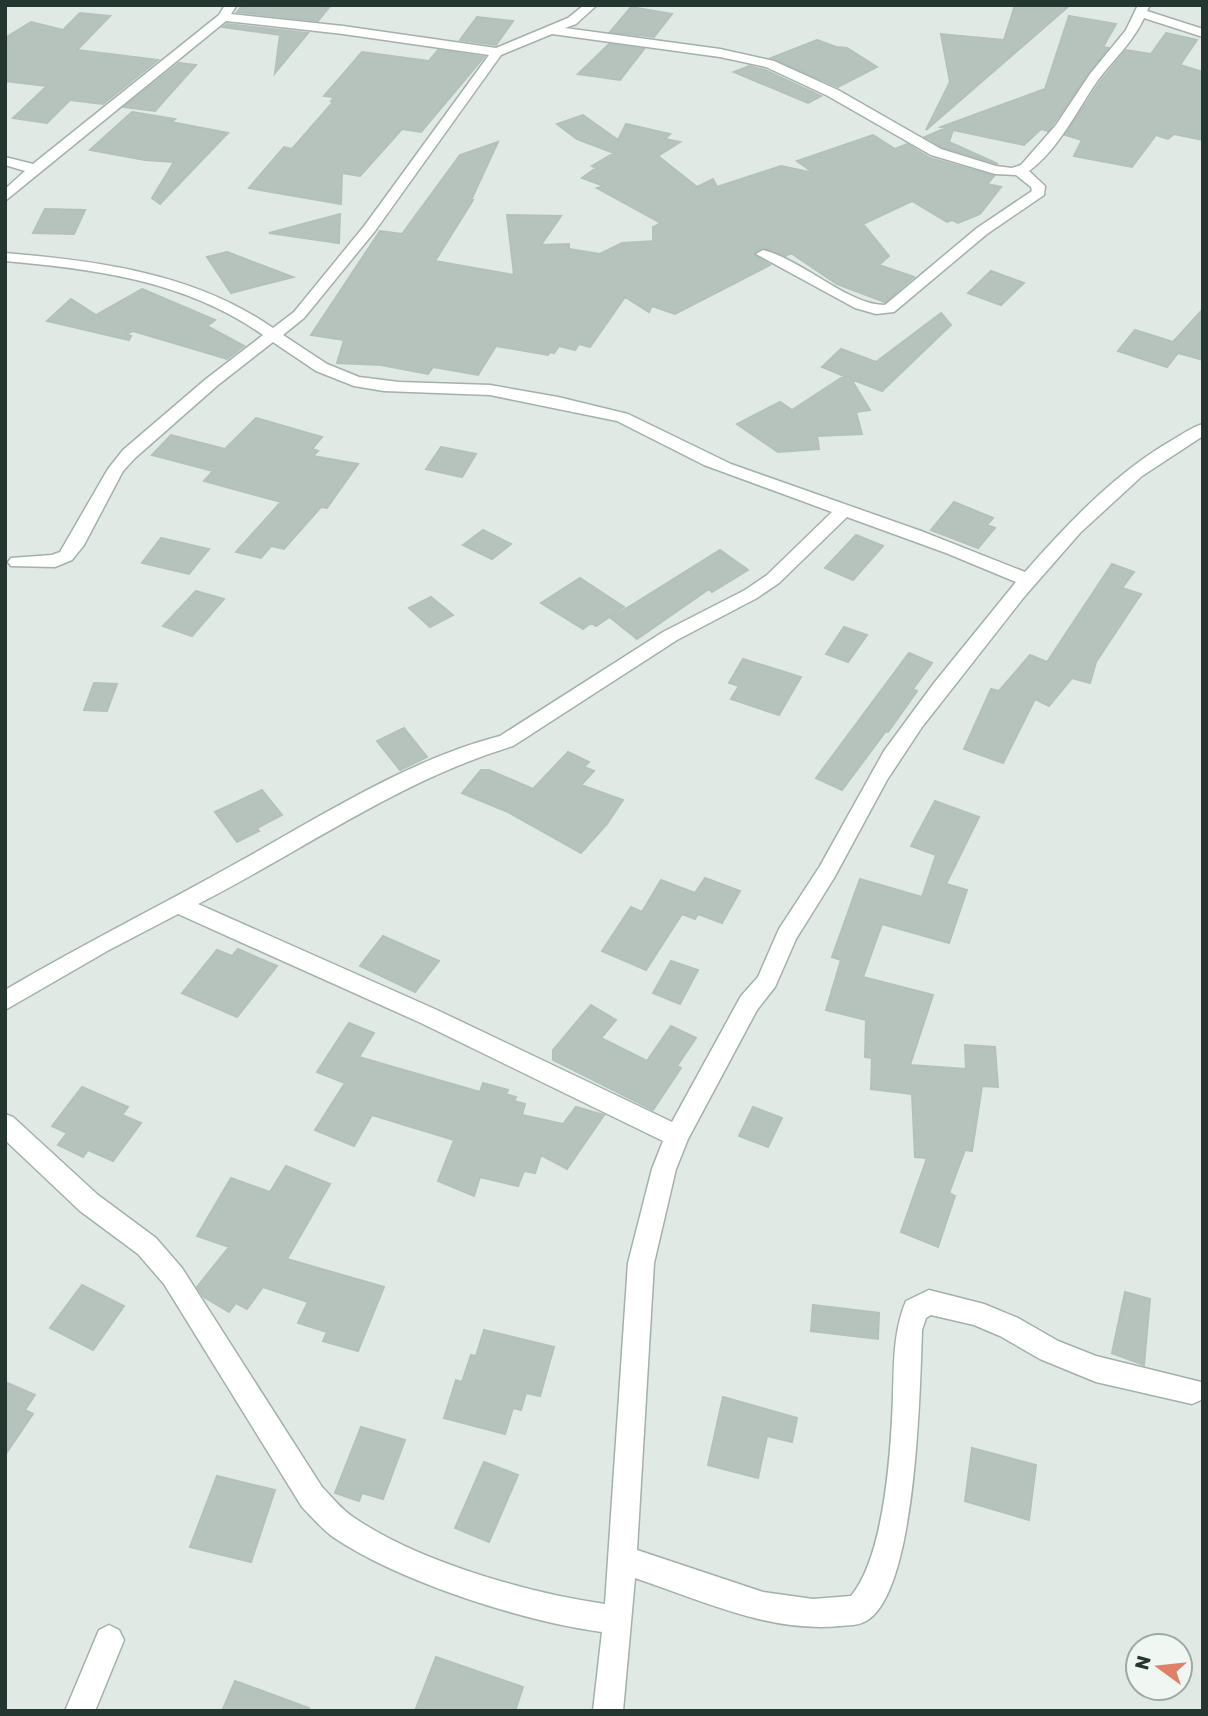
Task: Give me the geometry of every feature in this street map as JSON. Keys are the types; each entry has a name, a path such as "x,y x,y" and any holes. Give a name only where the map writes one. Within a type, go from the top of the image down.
{"street":[{"path":"5,197 225,10 497,52 572,21 591,5"},
{"path":"552,30 720,53 770,64 833,93 936,152 995,170 1020,171 1027,168 1061,127 1094,77 1132,31 1142,9 1162,22 1203,33"},
{"path":"18,562 55,561 66,556 116,469 129,454 212,382 299,315 320,293 497,52"},
{"path":"5,161 35,169"},
{"path":"763,254 784,260 850,299 875,309 888,309 982,231 1039,192 1038,186 1020,171"},
{"path":"5,257 94,268 175,284 233,310 273,334 297,354 353,381 404,388 471,388 634,420 681,449 722,467 969,553 1027,580"},
{"path":"608,1711 618,1620 642,1263 664,1169 677,1136 749,1003 761,995 785,938 827,872 870,790 904,734 1027,580 1109,497 1148,462 1174,443 1203,429"},
{"path":"5,1001 101,944 178,905 372,797 476,749 506,741 670,636 751,594 773,579 844,510"},
{"path":"178,905 356,981 677,1136"},
{"path":"5,1124 89,1203 148,1246 173,1276 312,1497 341,1526 385,1551 459,1581 561,1612 618,1620"},
{"path":"622,1559 763,1607 813,1614 858,1610 875,1589 895,1518 906,1410 909,1331 915,1310 929,1302 975,1313 1009,1327 1049,1350 1096,1368 1192,1391"},
{"path":"80,1711 109,1640"}],"building":[{"path":"243,5 331,5 318,21 237,12"},
{"path":"1015,5 1070,5 926,130 950,82 941,34 1004,40"},
{"path":"631,7 672,14 654,37 610,32"},
{"path":"80,13 110,16 77,50 158,60 103,104 70,100 47,123 13,118 47,86 5,81 5,38 31,22 63,30"},
{"path":"1069,16 1116,24 1103,47 1108,48 1048,131 1041,129 1024,145 953,130 949,142 998,164 942,147 925,137 946,128 941,127 1045,89"},
{"path":"477,17 513,21 496,45 460,40"},
{"path":"227,24 308,33 275,73 280,35 223,27"},
{"path":"1166,33 1197,40 1180,65 1203,72 1203,140 1174,134 1168,139 1156,135 1132,167 1074,156 1082,140 1065,135 1100,82 1126,50 1151,54"},
{"path":"817,40 847,48 877,67 838,87 771,58"},
{"path":"609,44 644,49 620,80 578,74"},
{"path":"438,50 484,57 421,132 402,129 360,176 342,173 341,204 249,188 284,147 292,149 334,101 331,101 334,97 324,96 362,52 429,61"},
{"path":"179,63 196,65 155,111 124,107"},
{"path":"749,66 765,70 821,96 808,103 734,72"},
{"path":"132,112 175,119 171,122 228,133 160,204 152,198 174,162 145,160 90,150"},
{"path":"583,115 618,140 626,124 670,134 665,139 680,142 658,156 697,187 713,179 717,187 781,166 814,173 797,161 873,135 895,149 907,144 930,158 994,176 987,184 1001,187 980,214 958,223 952,220 947,222 912,201 863,224 889,256 879,265 914,277 885,302 837,284 791,253 786,256 764,248 754,255 770,265 675,314 652,306 649,312 625,297 590,347 579,344 575,350 559,346 554,353 550,352 548,355 496,346 478,375 433,367 428,374 381,365 337,363 344,340 311,335 380,231 402,234 460,155 498,142 473,200 435,261 514,275 507,215 561,216 541,245 569,244 569,249 600,254 622,243 656,241 653,239 653,227 661,223 597,188 604,186 582,178 596,168 592,166 614,153 577,139 557,124"},
{"path":"45,209 85,210 74,234 33,233"},
{"path":"340,214 339,243 269,233"},
{"path":"227,252 293,277 231,293 207,257"},
{"path":"991,271 1024,283 1001,305 968,293"},
{"path":"142,289 215,320 207,326 244,346 227,359 133,331 126,334 131,336 129,340 47,321 71,299 96,315"},
{"path":"1203,309 1203,360 1178,353 1167,367 1118,351 1135,330 1173,342"},
{"path":"941,313 951,325 882,391 851,379 870,410 856,412 862,434 817,436 819,449 778,452 737,424 780,402 792,410 844,376 822,367 841,349 876,362"},
{"path":"256,418 322,437 312,449 318,451 313,456 358,464 327,508 321,507 284,549 271,546 261,558 236,552 281,502 204,481 213,471 152,455 171,435 225,449"},
{"path":"441,447 476,454 462,477 426,469"},
{"path":"954,502 993,518 987,525 995,528 978,548 931,530"},
{"path":"483,530 511,544 492,559 463,545"},
{"path":"856,535 883,546 853,580 825,568"},
{"path":"161,538 209,549 189,574 142,563"},
{"path":"720,550 748,570 712,592 709,589 637,639 611,618"},
{"path":"1112,564 1134,572 1122,588 1141,594 1096,662 1090,683 1072,678 1049,706 1035,699 1003,763 964,749 991,689 999,691 1030,655 1047,662"},
{"path":"580,578 624,607 596,626 591,623 583,629 541,603"},
{"path":"196,591 224,599 192,636 163,626"},
{"path":"431,597 453,615 430,627 409,608"},
{"path":"844,627 867,635 848,662 826,654"},
{"path":"909,653 932,663 913,689 917,691 888,732 886,731 842,790 816,778"},
{"path":"743,659 801,677 779,715 731,699 739,686 729,683"},
{"path":"94,683 117,684 107,711 84,710"},
{"path":"404,728 427,757 400,770 377,741"},
{"path":"568,752 589,762 584,767 594,771 581,785 623,800 607,824 581,853 508,812 462,793 481,770 489,770 533,789"},
{"path":"262,790 282,815 237,842 215,812"},
{"path":"935,801 979,817 946,884 967,890 949,943 882,924 863,977 933,995 910,1065 966,1069 965,1045 995,1047 998,1087 982,1086 972,1151 965,1150 949,1193 955,1196 938,1247 901,1232 927,1158 915,1157 912,1094 871,1089 872,1058 865,1057 866,1020 826,1010 841,960 832,957 860,879 922,897 936,855 911,846"},
{"path":"705,878 740,891 722,923 698,914 695,919 682,914 646,970 602,951 631,907 642,912 661,880 695,893"},
{"path":"383,936 439,961 415,992 360,966"},
{"path":"238,949 277,966 237,1017 182,993 217,950 232,956"},
{"path":"671,961 698,970 680,1004 653,993"},
{"path":"591,1005 616,1020 601,1038 647,1061 671,1026 696,1038 677,1066 681,1068 653,1110 553,1060 553,1050"},
{"path":"349,1023 374,1033 359,1057 480,1092 483,1083 508,1090 506,1094 516,1097 514,1101 525,1104 522,1115 563,1124 576,1107 604,1115 567,1169 541,1155 535,1173 524,1171 518,1186 480,1177 474,1196 438,1181 454,1140 372,1115 354,1146 315,1130 345,1083 317,1072"},
{"path":"82,1087 128,1107 122,1115 141,1123 113,1161 88,1150 83,1157 58,1145 67,1133 52,1126"},
{"path":"753,1107 782,1118 768,1147 739,1136"},
{"path":"286,1166 330,1184 287,1259 384,1287 358,1351 323,1341 327,1332 298,1323 308,1302 263,1287 247,1309 236,1303 229,1312 204,1297 197,1287 229,1247 197,1236 231,1178 270,1192"},
{"path":"82,1285 124,1306 93,1350 50,1328"},
{"path":"1125,1292 1150,1299 1144,1365 1112,1353"},
{"path":"813,1305 879,1313 878,1339 811,1331"},
{"path":"484,1330 554,1347 540,1396 526,1393 521,1410 513,1408 505,1434 444,1418 456,1380 462,1382 471,1355 476,1356"},
{"path":"5,1382 35,1395 25,1410 33,1414 5,1455"},
{"path":"723,1397 797,1418 792,1442 767,1436 758,1478 708,1465"},
{"path":"361,1427 405,1440 383,1499 362,1493 359,1501 335,1493"},
{"path":"972,1448 1036,1465 1029,1520 965,1501"},
{"path":"484,1462 518,1475 489,1542 455,1528"},
{"path":"217,1476 275,1490 251,1562 190,1547"},
{"path":"436,1657 523,1687 515,1711 415,1711"},
{"path":"235,1681 309,1708 308,1711 222,1711"}]}
